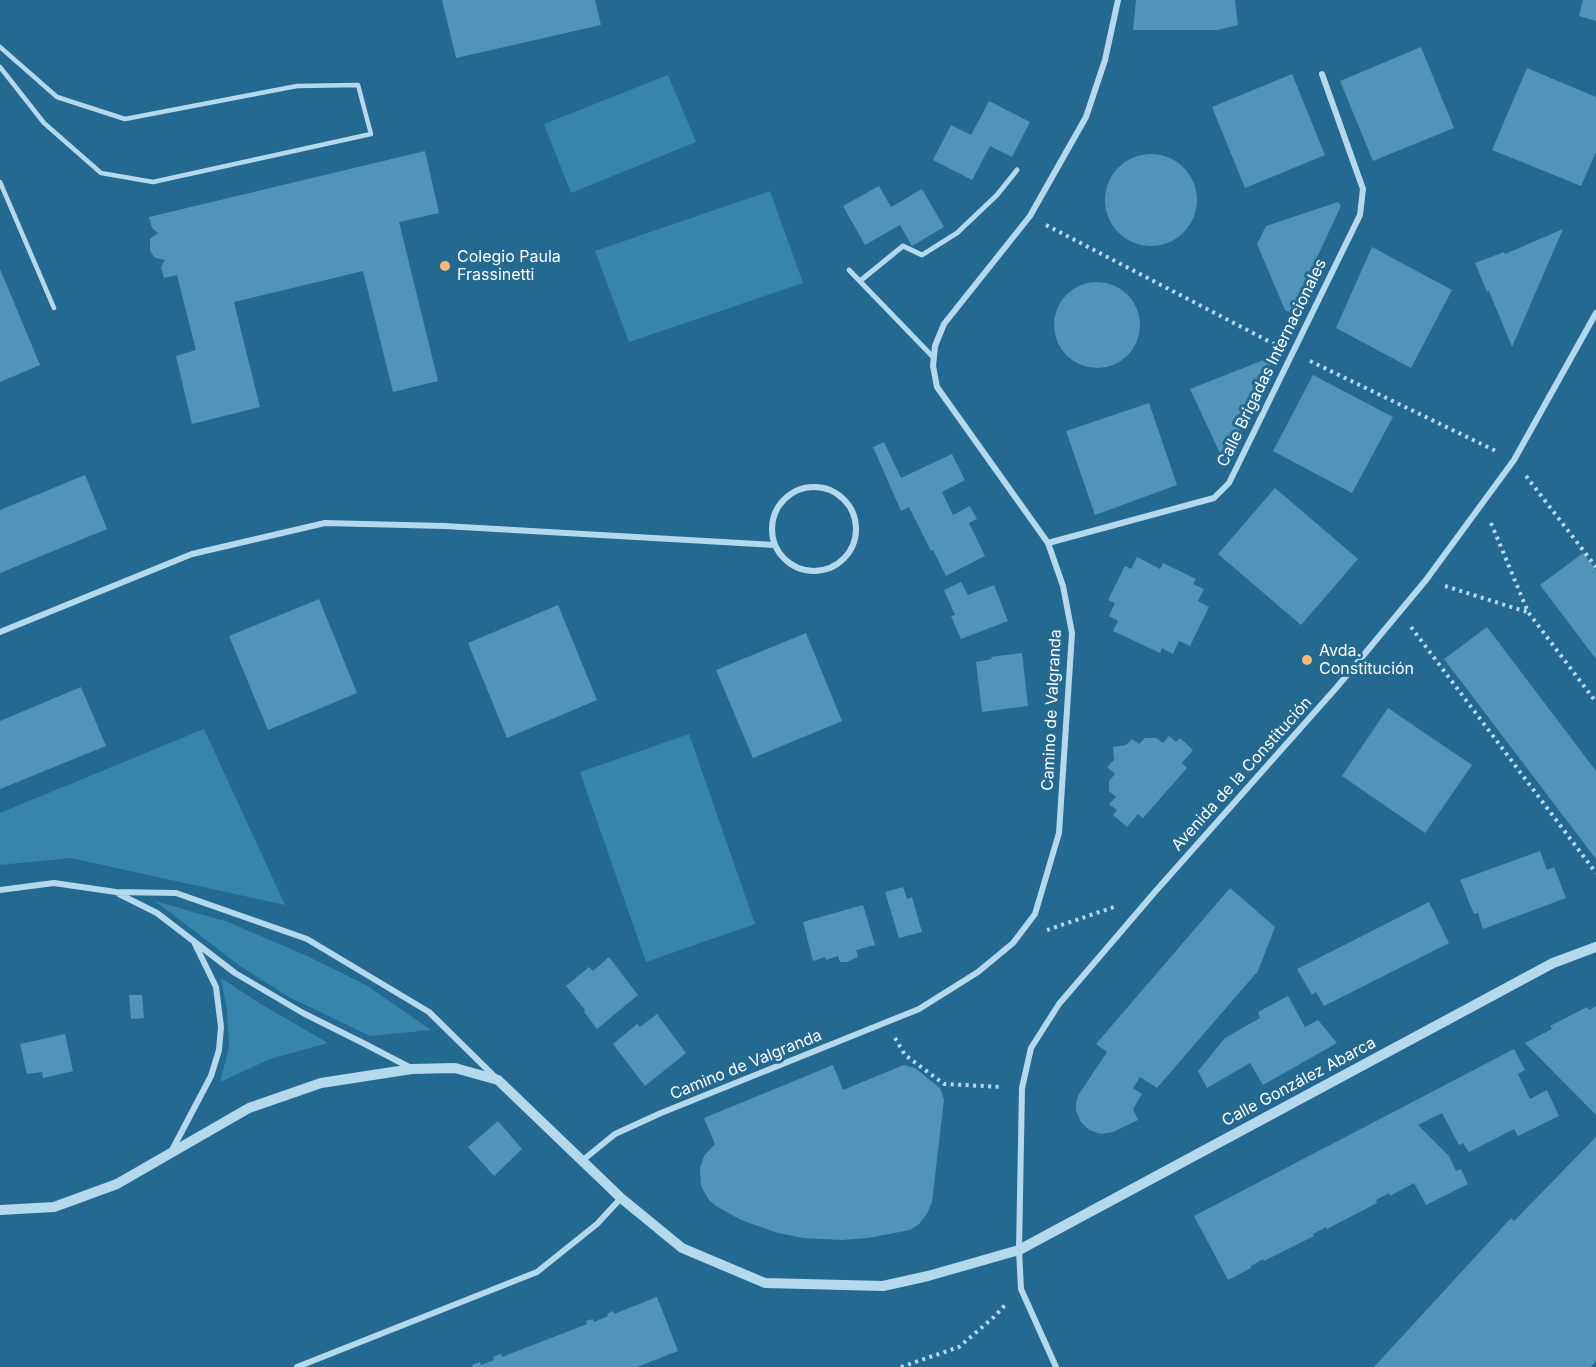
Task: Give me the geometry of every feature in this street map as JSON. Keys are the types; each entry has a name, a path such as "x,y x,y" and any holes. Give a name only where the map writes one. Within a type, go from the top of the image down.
{"street":[{"name":"Camino de Valgranda","path":"583,1160 615,1134 661,1113 919,1009 978,972 1013,943 1035,914 1059,833 1072,633 1063,586 1048,543 938,387 933,366 935,346 944,324 1030,216 1086,117 1105,60 1118,0"},
{"name":"Calle Brigadas Internacionales","path":"1048,543 1214,498 1228,483 1360,215 1363,189 1322,74"},
{"path":"860,281 903,246 922,255 957,233 997,195 1017,170"},
{"path":"849,270 934,358"},
{"name":"Avenida de la Constitución","path":"1021,1289 1019,1250 1022,1088 1031,1048 1059,1004 1154,892 1337,687 1425,580 1514,460 1596,313"},
{"path":"818,487 834,491 846,500 854,513 857,522 856,537 851,551 842,561 829,569 815,572 801,570 788,563 775,545 772,530 774,516 781,502 802,488 818,487"},
{"path":"0,632 192,554 325,523 444,526 775,545"},
{"path":"0,890 54,884 116,892 176,893 307,939 429,1012 498,1080"},
{"path":"116,892 158,913 235,973 303,1013 412,1069"},
{"path":"170,1154 211,1076 219,1050 221,1027 216,987 193,941"},
{"name":"Calle González Abarca","path":"498,1080 621,1198 682,1248 765,1283 883,1286 928,1276 1019,1250 1553,963 1596,947"},
{"path":"0,1210 54,1207 117,1184 249,1108 321,1083 412,1069 455,1068 498,1080"},
{"path":"297,1367 537,1272 597,1224 621,1198"},
{"path":"1021,1289 1056,1367"}],"lane":[{"path":"0,47 57,97 125,119 297,86 358,85 371,134 153,182 101,173 44,123 0,67"},
{"path":"0,182 54,308"}],"path":[{"path":"1030,216 1292,353 1514,460 1596,567"},
{"path":"1482,503 1528,612 1596,702"},
{"path":"1425,580 1528,612"},
{"path":"1400,612 1596,873"},
{"path":"1013,943 1154,892"},
{"path":"885,1023 905,1055 944,1084 1022,1088"},
{"path":"901,1367 959,1347 994,1317 1021,1289"}],"shaded area":[{"path":"668,75 696,142 571,193 544,124"},
{"path":"770,191 803,283 629,342 595,251"},
{"path":"204,729 285,905 71,858 0,865 0,813"},
{"path":"689,734 755,924 646,962 580,772"},
{"path":"155,901 228,922 305,955 366,985 431,1030 370,1036 289,997 240,966"},
{"path":"221,978 328,1043 270,1059 220,1082 229,1047 227,1010"}],"building":[{"path":"442,0 595,0 601,25 456,58"},
{"path":"1136,0 1235,0 1238,25 1217,30 1133,30"},
{"path":"1583,0 1596,0 1596,21 1579,16"},
{"path":"1421,47 1454,128 1373,161 1340,81"},
{"path":"1527,68 1596,97 1596,152 1581,186 1492,150"},
{"path":"1292,74 1325,155 1245,188 1212,107"},
{"path":"989,101 1030,122 1012,157 990,146 972,180 933,160 951,125 971,135"},
{"path":"425,151 439,213 399,222 438,381 393,392 363,271 234,302 260,407 192,424 176,356 196,350 177,275 164,278 161,267 165,260 155,258 150,251 150,239 158,233 152,228 149,217"},
{"path":"1151,154 1169,158 1183,168 1193,182 1197,200 1193,218 1183,232 1169,242 1151,246 1133,242 1119,232 1109,218 1105,200 1109,182 1119,168 1133,158"},
{"path":"879,186 891,207 922,189 944,227 912,246 900,225 865,245 843,206"},
{"path":"1338,202 1341,206 1291,313 1285,310 1257,244 1266,226"},
{"path":"1563,229 1512,347 1475,263 1504,252 1505,254"},
{"path":"1372,247 1452,290 1411,368 1336,328"},
{"path":"0,269 40,365 0,382"},
{"path":"1097,282 1113,286 1127,295 1136,309 1140,325 1136,341 1127,355 1113,364 1097,368 1081,364 1067,355 1058,341 1054,325 1058,309 1067,295 1081,286"},
{"path":"1274,356 1225,464 1190,389"},
{"path":"1313,375 1393,417 1352,493 1273,451"},
{"path":"1149,403 1177,485 1095,515 1066,431"},
{"path":"884,442 901,478 952,454 965,480 942,492 953,515 970,506 977,519 969,523 985,556 946,576 909,507 901,511 873,447"},
{"path":"85,475 107,529 0,573 0,510"},
{"path":"1275,488 1358,559 1301,625 1218,554"},
{"path":"1583,553 1596,570 1596,659 1540,585"},
{"path":"1137,557 1160,569 1163,563 1196,579 1193,584 1204,589 1198,601 1209,607 1190,646 1179,641 1173,654 1162,648 1160,653 1113,631 1118,621 1109,616 1115,603 1108,600 1125,566 1131,569"},
{"path":"961,582 968,595 994,585 1008,621 961,639 951,616 955,615 944,590"},
{"path":"319,599 357,693 268,730 229,636"},
{"path":"558,605 597,700 507,738 468,643"},
{"path":"1487,627 1596,771 1596,859 1444,659"},
{"path":"806,633 842,721 753,758 716,670"},
{"path":"1022,653 1028,706 982,712 976,662 992,659 991,657"},
{"path":"81,687 106,746 0,789 0,721"},
{"path":"1388,708 1472,765 1425,833 1342,776"},
{"path":"1169,736 1176,742 1180,738 1193,750 1182,763 1187,768 1143,818 1138,814 1127,827 1113,815 1117,810 1109,804 1116,797 1109,791 1109,781 1115,774 1107,767 1114,760 1113,747 1126,745 1132,739 1139,744 1145,738 1156,738 1163,743"},
{"path":"1540,851 1547,870 1554,867 1566,898 1483,929 1478,913 1474,914 1460,880"},
{"path":"903,887 907,899 912,897 922,932 899,938 885,892"},
{"path":"1230,888 1275,927 1258,971 1157,1088 1140,1077 1133,1088 1142,1094 1133,1109 1138,1120 1113,1132 1101,1134 1089,1130 1081,1122 1076,1111 1076,1102 1107,1052 1096,1044"},
{"path":"1429,902 1449,943 1324,1006 1316,992 1312,995 1297,969"},
{"path":"863,905 875,945 856,950 858,957 847,962 840,962 838,956 813,961 803,922"},
{"path":"609,957 638,995 597,1029 566,986 589,967 593,971"},
{"path":"129,995 142,995 144,1018 131,1019"},
{"path":"1288,996 1305,1027 1318,1020 1337,1043 1263,1085 1250,1063 1207,1088 1198,1071 1225,1038 1260,1018 1258,1012"},
{"path":"1596,1006 1596,1115 1525,1043 1552,1029 1550,1026 1587,1007 1589,1010"},
{"path":"657,1014 686,1053 645,1086 613,1044 637,1024 640,1027"},
{"path":"65,1034 73,1071 43,1078 42,1072 27,1074 20,1044"},
{"path":"1514,1049 1525,1070 1518,1074 1530,1099 1547,1090 1559,1116 1518,1136 1514,1129 1469,1152 1463,1143 1459,1145 1442,1113 1418,1125 1449,1156 1456,1171 1461,1169 1468,1184 1426,1205 1414,1183 1390,1196 1389,1193 1376,1200 1377,1203 1327,1229 1326,1227 1313,1234 1314,1236 1264,1261 1263,1259 1228,1280 1194,1216"},
{"path":"833,1065 843,1090 904,1065 915,1068 940,1088 944,1100 932,1202 927,1214 919,1224 910,1230 868,1238 842,1240 803,1238 778,1233 741,1220 709,1200 701,1186 700,1168 704,1156 715,1144 704,1118"},
{"path":"498,1121 522,1149 494,1176 468,1147"},
{"path":"1596,1137 1596,1361 1591,1367 1374,1367 1511,1218 1514,1221"},
{"path":"657,1297 678,1351 637,1367 473,1367 472,1365 480,1362 481,1365 494,1360 493,1357 501,1354 502,1357 587,1324 586,1321 593,1319 594,1322 608,1316 607,1314 613,1311 614,1314"}],"place":[{"name":"Colegio Paula Frassinetti","path":"445,266"},
{"name":"Avda. Constitución","path":"1307,660"}]}
